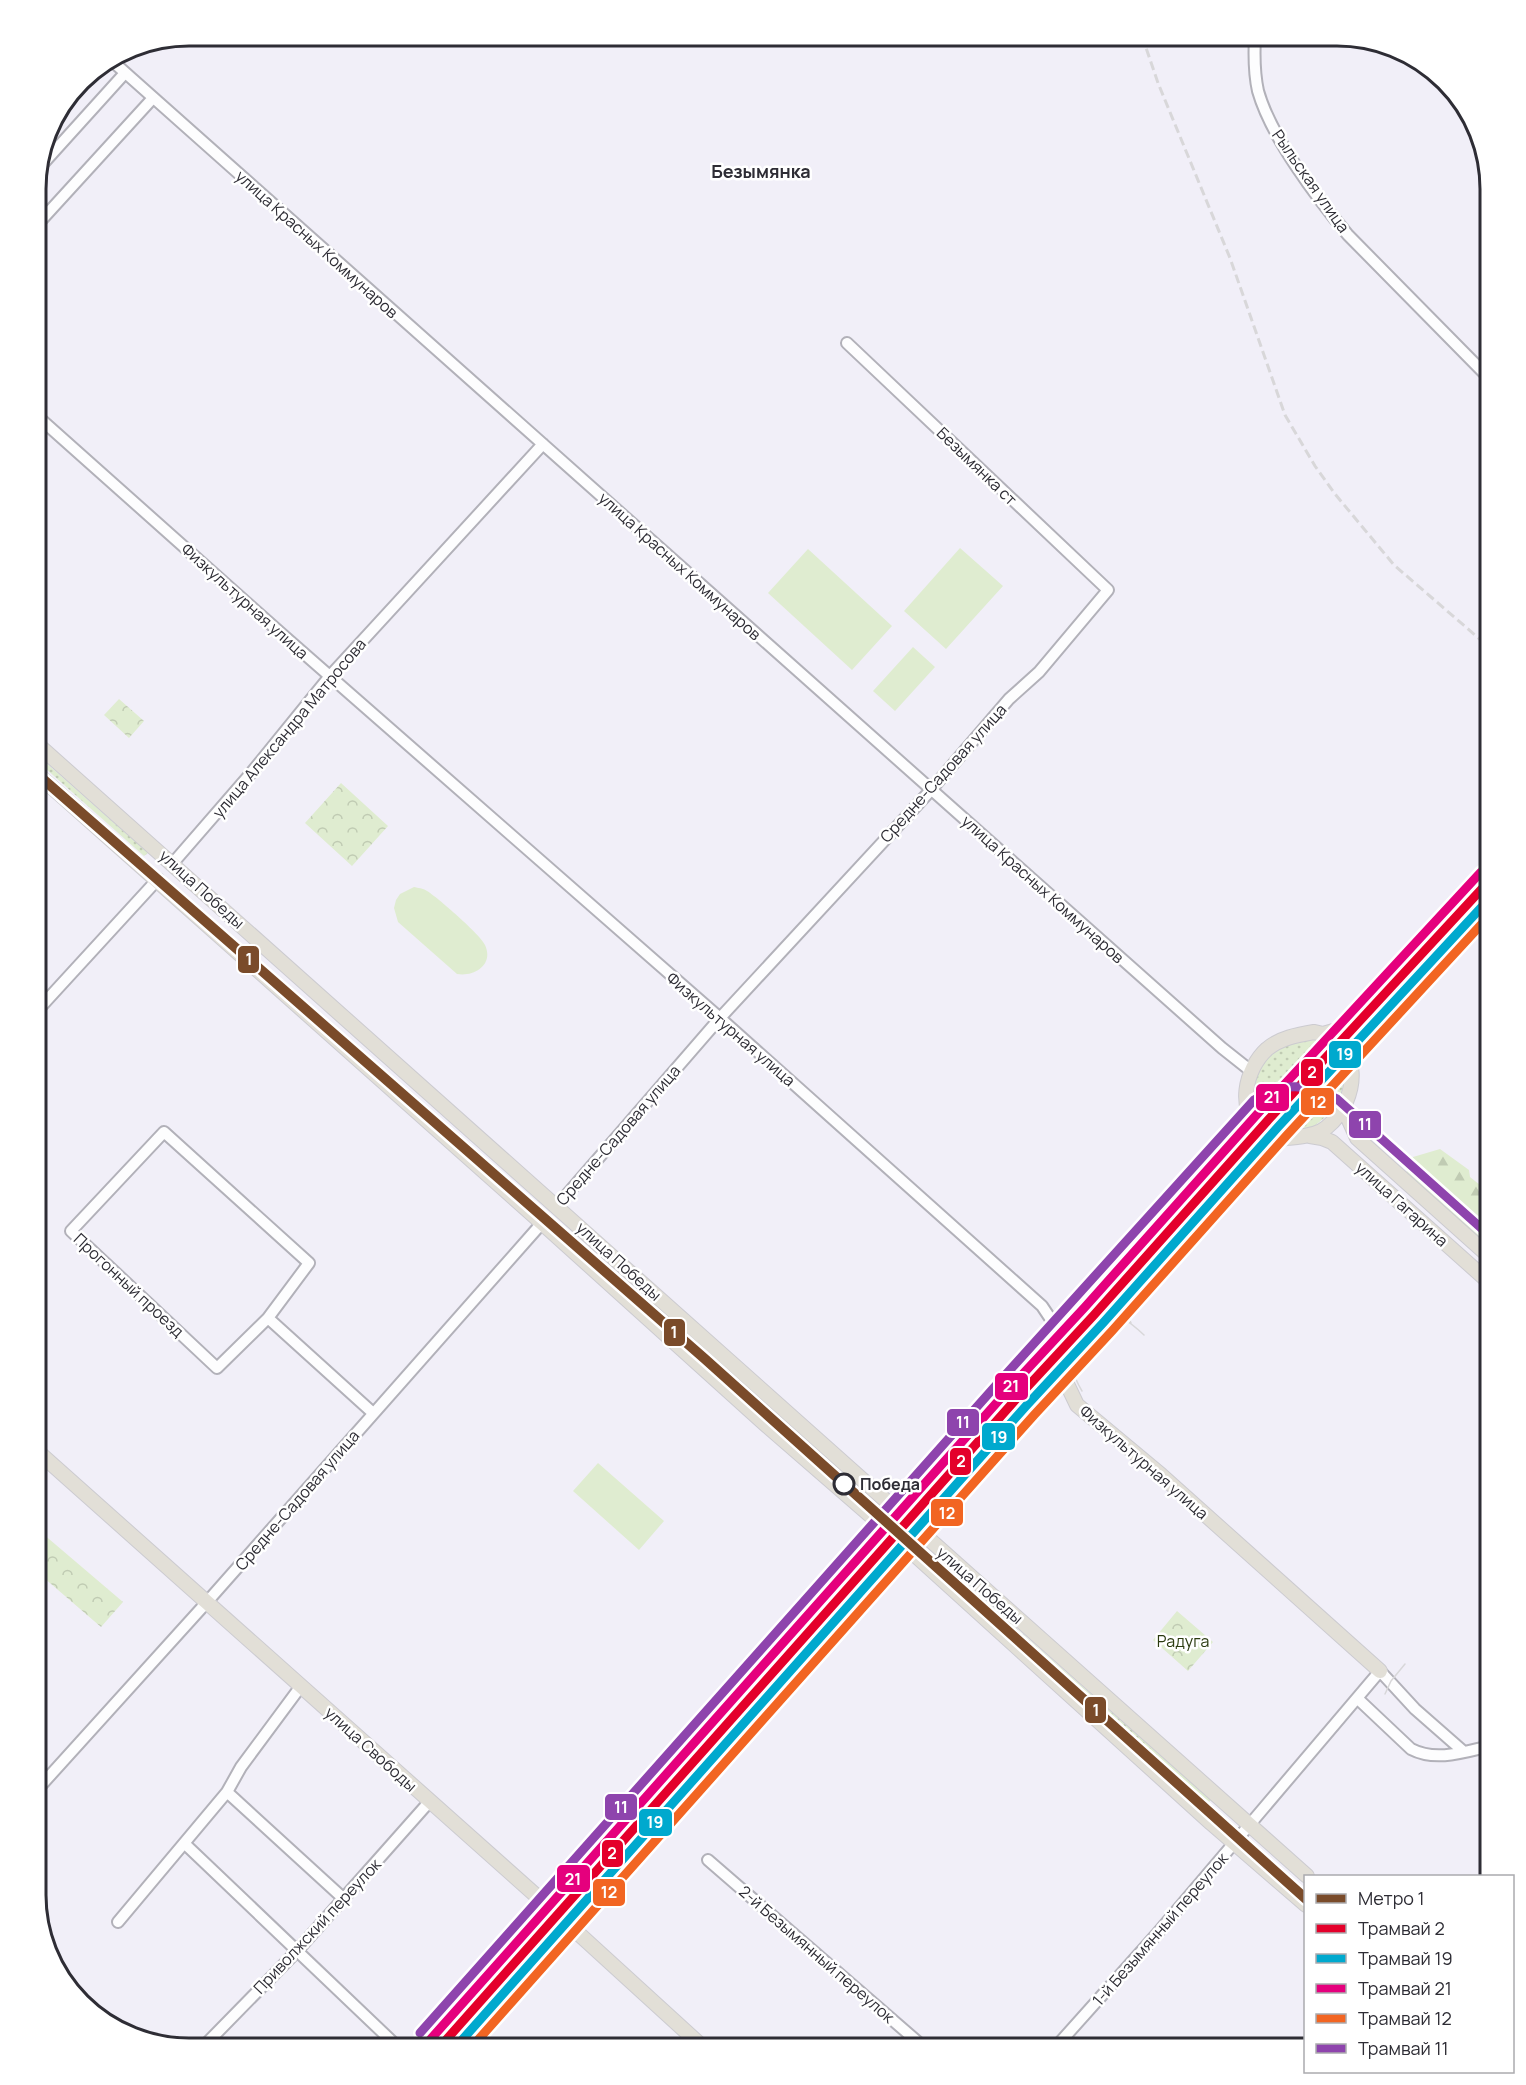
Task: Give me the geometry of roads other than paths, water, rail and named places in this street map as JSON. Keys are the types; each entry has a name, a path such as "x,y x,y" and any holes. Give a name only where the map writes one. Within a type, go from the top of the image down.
{"main road":[{"name":"улица Победы","path":"47,752 1157,1742 1249,1827 1306,1875"},
{"name":"улица Победы","path":"47,782 158,879 1304,1904"},
{"name":"улица Александра Матросова","path":"158,879 173,863"},
{"path":"1323,1034 1344,1028 1480,881"},
{"path":"1351,1063 1340,1043 1323,1034 1314,1032 1281,1040 1267,1049 1251,1071 1246,1094 1250,1116 1260,1129 1274,1138 1308,1136 1327,1128 1346,1106 1351,1086 1351,1063 1356,1044 1480,904"},
{"name":"улица Гагарина","path":"1346,1106 1348,1118 1358,1138 1480,1248"},
{"path":"434,2038 548,1906 853,1568 898,1512 1216,1162 1240,1134 1250,1116"},
{"name":"улица Гагарина","path":"1308,1136 1332,1142 1480,1274"},
{"path":"469,2038 1064,1369 1259,1155 1271,1144 1284,1139"},
{"name":"Средне-Садовая улица","path":"542,1223 557,1206"},
{"name":"Физкультурная улица","path":"1060,1333 1066,1382 1077,1406 1161,1475 1380,1671"},
{"name":"улица Свободы","path":"46,1459 693,2038"},
{"path":"843,1492 854,1495 858,1492 861,1488 857,1475"},
{"path":"951,1588 946,1576 948,1571 952,1568 964,1571"}],"street":[{"name":"Рыльская улица","path":"1255,47 1258,92 1278,138 1331,214 1348,235 1480,369"},
{"name":"улица Красных Коммунаров","path":"118,66 1222,1048 1251,1071"},
{"path":"51,155 125,73"},
{"path":"47,214 153,98"},
{"name":"Безымянка ст","path":"847,343 1108,590"},
{"name":"Физкультурная улица","path":"47,425 582,899 720,1018 1042,1306 1060,1333"},
{"name":"улица Александра Матросова","path":"173,863 252,772 330,676 543,444"},
{"name":"Средне-Садовая улица","path":"557,1206 720,1018 931,790 1009,699 1039,672 1108,590"},
{"name":"улица Александра Матросова","path":"47,1001 158,879"},
{"name":"Прогонный проезд","path":"164,1132 309,1263 268,1318 217,1368 71,1231 164,1132"},
{"name":"Средне-Садовая улица","path":"46,1780 207,1602 542,1223"},
{"path":"268,1318 373,1413"},
{"path":"1380,1671 1415,1709 1464,1752"},
{"name":"1-й Безымянный переулок","path":"1064,2038 1156,1935 1380,1671"},
{"path":"118,1922 227,1792 241,1767 301,1686"},
{"path":"1358,1699 1411,1749 1435,1756 1480,1748"},
{"path":"227,1792 344,1899"},
{"name":"Приволжский переулок","path":"212,2038 297,1951 430,1801"},
{"path":"185,1844 388,2038"},
{"name":"2-й Безымянный переулок","path":"708,1860 913,2038"}],"tram line":[{"name":"21","path":"432,2038 1008,1390 1260,1111 1480,873"},
{"name":"2","path":"448,2038 1017,1398 1269,1119 1480,891"},
{"name":"19","path":"464,2038 1026,1406 1278,1127 1480,909"},
{"name":"12","path":"480,2038 1035,1414 1480,926"},
{"name":"11","path":"420,2033 999,1382 1254,1100 1275,1090 1295,1087 1316,1090 1337,1099 1480,1227"},
{"path":"1126,1287 1125,1309 1131,1323"},
{"path":"1094,1315 1116,1315 1144,1335"},
{"path":"1073,1344 1071,1357 1073,1369 1082,1391"},
{"path":"1385,1694 1391,1681 1405,1664"}],"railway":[{"path":"1146,47 1158,83 1230,258 1285,415 1315,466 1335,494 1394,565 1480,639"}],"metro line":[{"name":"1","path":"47,782 705,1359 1304,1897"}],"place":[{"name":"Победа","path":"844,1484"}],"district":[{"name":"Безымянка","path":"761,172"}],"park label":[{"name":"Радyга","path":"1183,1641"}]}
